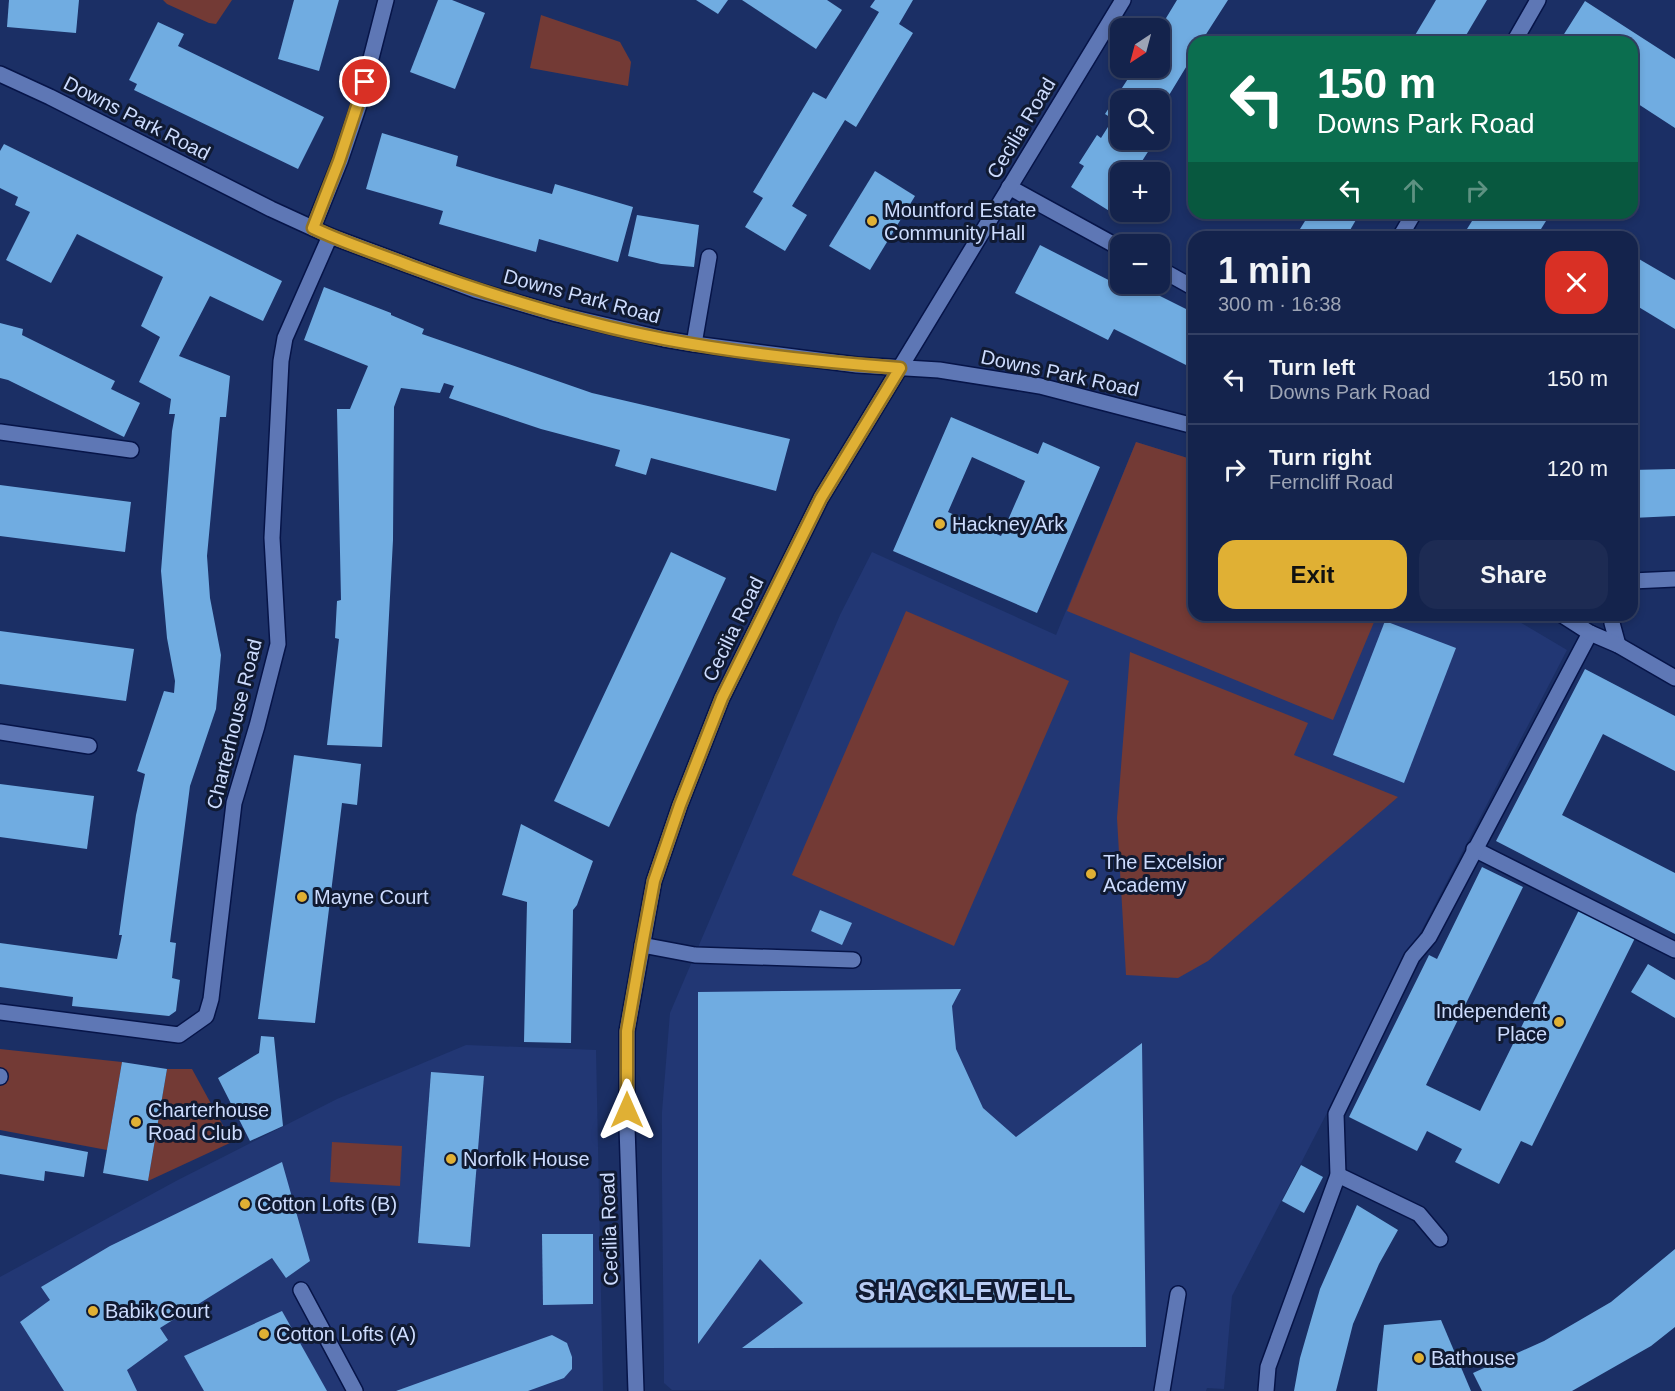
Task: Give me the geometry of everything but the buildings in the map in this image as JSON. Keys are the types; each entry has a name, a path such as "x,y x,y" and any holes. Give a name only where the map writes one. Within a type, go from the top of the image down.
{"street":[{"path":"313,228 359,105 386,0"},
{"name":"Cecilia Road","path":"636,1391 627,1127 627,1031 654,881 680,805 722,698 821,498 1123,0"},
{"path":"1517,36 1538,0"},
{"name":"Downs Park Road","path":"0,74 330,236 475,290 557,314 664,339 823,361 939,370 1040,386 1188,424"},
{"path":"1009,187 1110,243"},
{"name":"Charterhouse Road","path":"0,1012 180,1035 206,1016 211,999 234,803 278,644 272,538 281,361 285,338 330,236"},
{"path":"694,344 709,256"},
{"path":"1170,275 1188,285"},
{"path":"0,432 131,450"},
{"path":"1638,581 1675,579"},
{"path":"1571,621 1675,678"},
{"path":"1612,621 1618,645"},
{"path":"1266,1391 1268,1367 1338,1175 1336,1114 1412,957 1429,937 1590,633"},
{"path":"0,732 89,746"},
{"path":"1474,849 1675,950"},
{"path":"642,945 695,955 853,960"},
{"path":"1338,1175 1419,1214 1440,1239"},
{"path":"301,1290 355,1391"},
{"path":"1162,1391 1178,1294"}],"shaded area":[{"path":"163,0 232,0 216,24 167,4"},
{"path":"541,15 620,42 631,62 628,86 530,68"},
{"name":"The Excelsior Academy","path":"1136,442 1188,458 1188,621 1518,621 1567,650 1232,1296 1224,1389 1207,1388 1206,1391 672,1390 664,1383 662,1181 662,1112 670,1013 840,615 872,552 1056,635"},
{"path":"1136,442 1188,458 1188,621 1374,621 1333,720 1067,611"},
{"path":"906,611 1069,681 954,946 792,875"},
{"path":"1130,652 1308,723 1294,755 1398,797 1208,961 1178,978 1126,975 1117,818"},
{"path":"466,1045 596,1050 603,1391 0,1391 0,1277 176,1181 337,1099"},
{"path":"0,1049 122,1062 107,1150 0,1130"},
{"path":"167,1069 192,1069 232,1142 148,1181"},
{"path":"332,1142 402,1146 400,1186 330,1182"}],"place":[{"name":"Mountford Estate Community Hall","path":"872,221"},
{"name":"Hackney Ark","path":"940,524"},
{"name":"The Excelsior Academy","path":"1091,874"},
{"name":"Mayne Court","path":"302,897"},
{"name":"Independent Place","path":"1559,1022"},
{"name":"Charterhouse Road Club","path":"136,1122"},
{"name":"Norfolk House","path":"451,1159"},
{"name":"Cotton Lofts (B)","path":"245,1204"},
{"name":"Babik Court","path":"93,1311"},
{"name":"Cotton Lofts (A)","path":"264,1334"},
{"name":"Bathouse","path":"1419,1358"}],"district":[{"name":"SHACKLEWELL","path":"966,1291"}],"route":[{"path":"365,82 359,105 313,228 365,250 475,290 557,314 694,344 823,361 900,368 821,498 722,698 680,805 654,881 627,1031 627,1110"}]}
